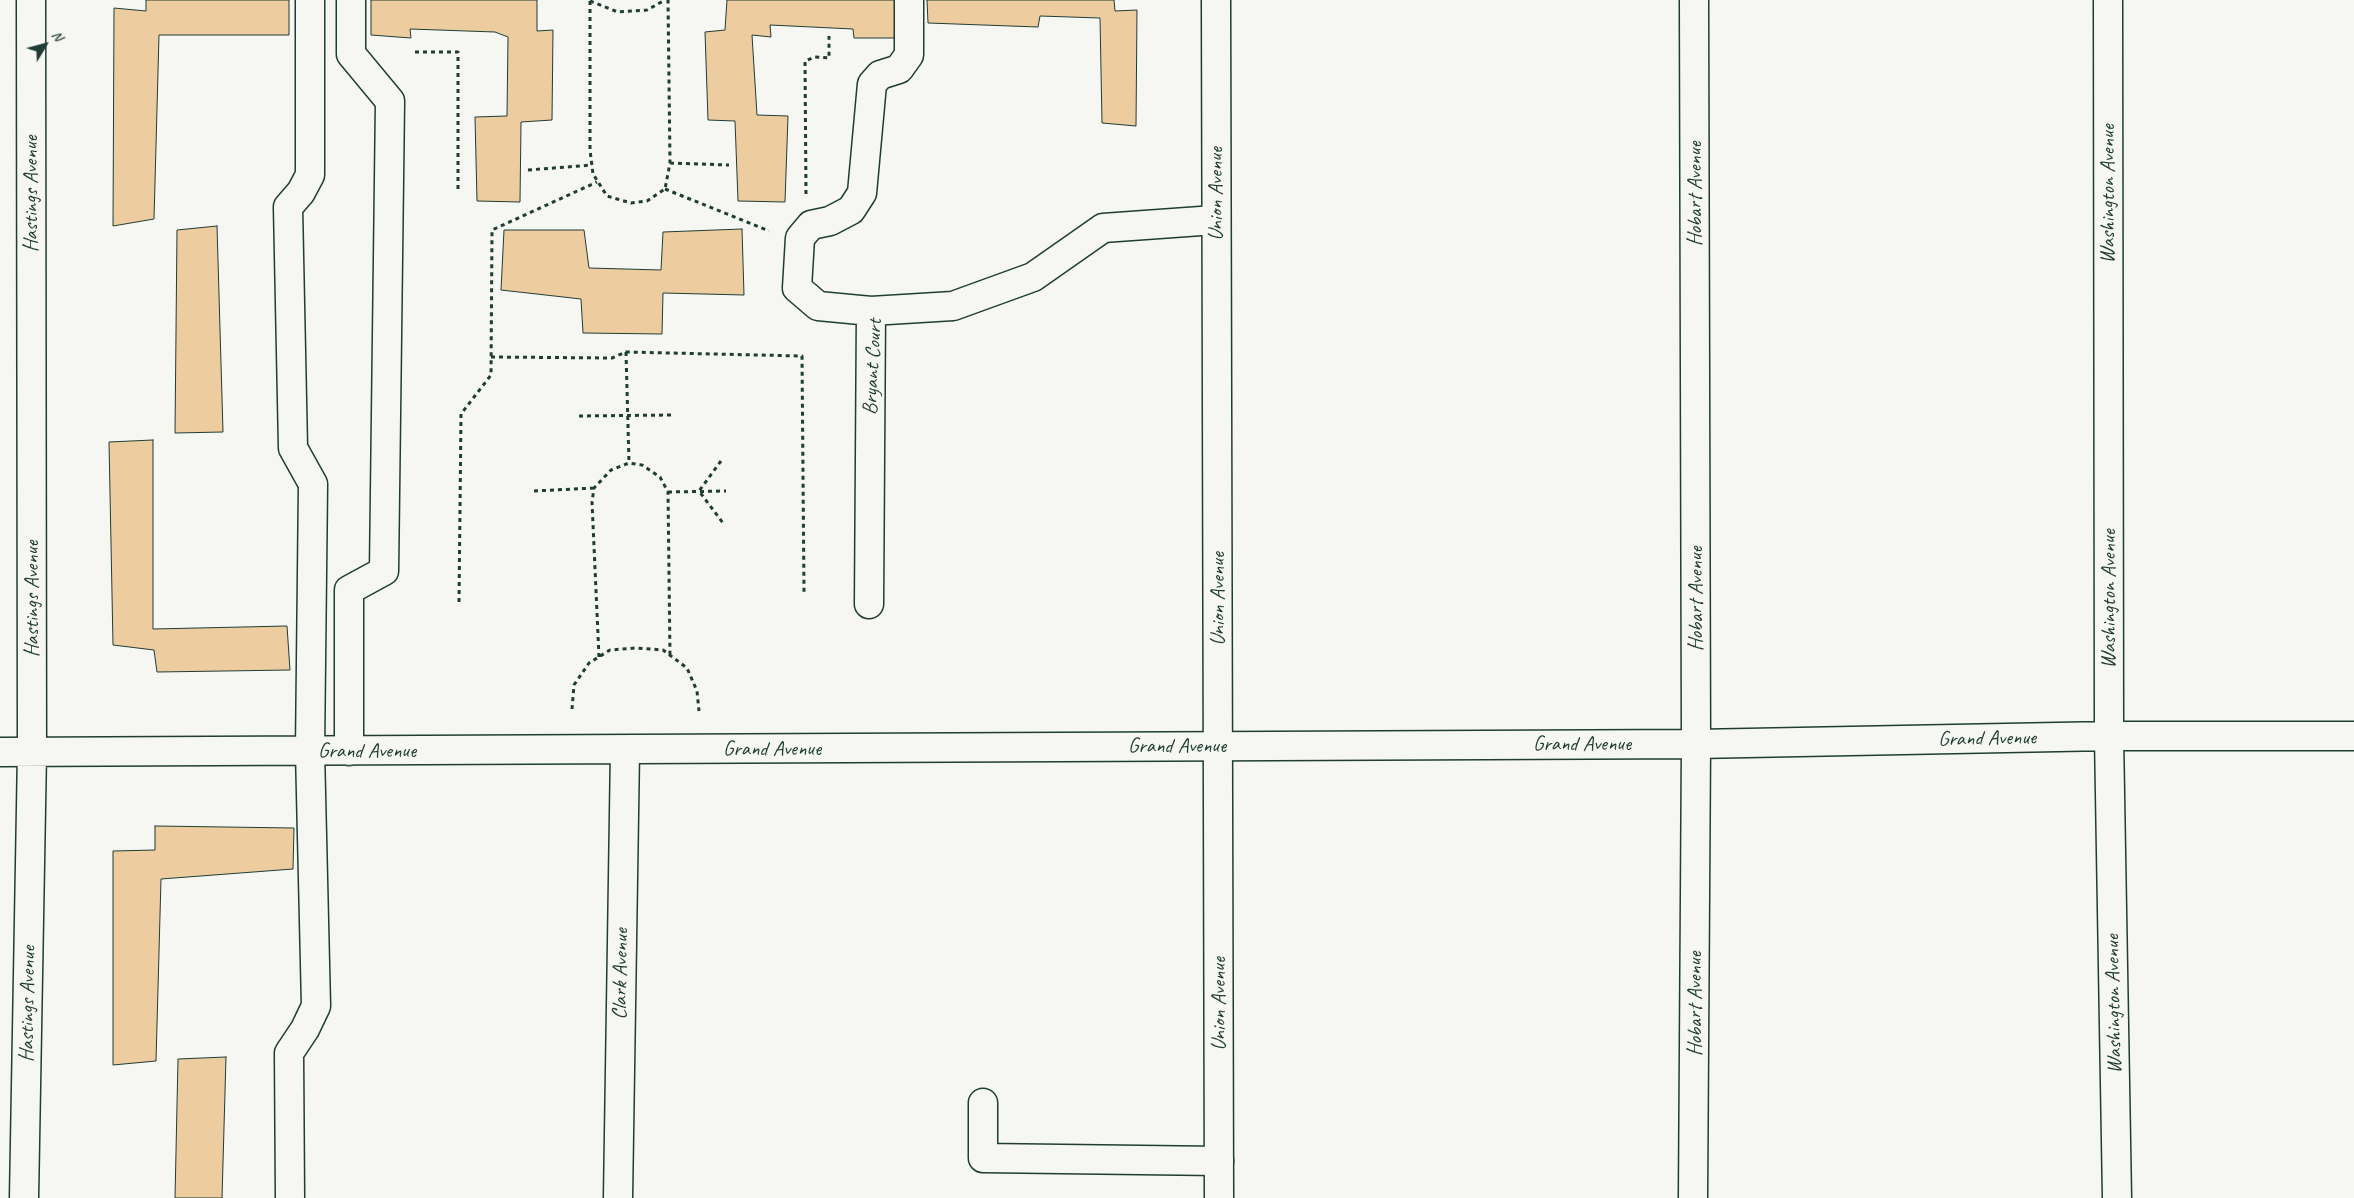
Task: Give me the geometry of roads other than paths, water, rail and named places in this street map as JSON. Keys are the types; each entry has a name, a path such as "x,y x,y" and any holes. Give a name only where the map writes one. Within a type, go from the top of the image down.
{"street":[{"name":"Hastings Avenue","path":"24,1198 32,752 31,0"},
{"path":"290,1198 289,1053 305,1029 316,1006 310,751 313,484 293,448 288,207 301,192 310,175 310,0"},
{"path":"349,751 349,590 384,571 390,111 390,101 351,54 351,0"},
{"path":"872,311 818,306 797,288 800,238 811,225 830,221 851,210 862,193 872,84 880,75 899,69 909,55 909,0"},
{"name":"Union Avenue","path":"1216,0 1215,220 1219,1198"},
{"name":"Hobart Avenue","path":"1693,1198 1696,744 1694,0"},
{"name":"Washington Avenue","path":"2108,0 2109,736 2117,1198"},
{"name":"Bryant Court","path":"869,604 872,311 953,306 1033,276 1103,228 1215,220"},
{"name":"Grand Avenue","path":"0,752 1696,744 2109,736 2354,736"},
{"name":"Clark Avenue","path":"618,1198 625,750"},
{"path":"984,1103 983,1158 1219,1161"}]}
